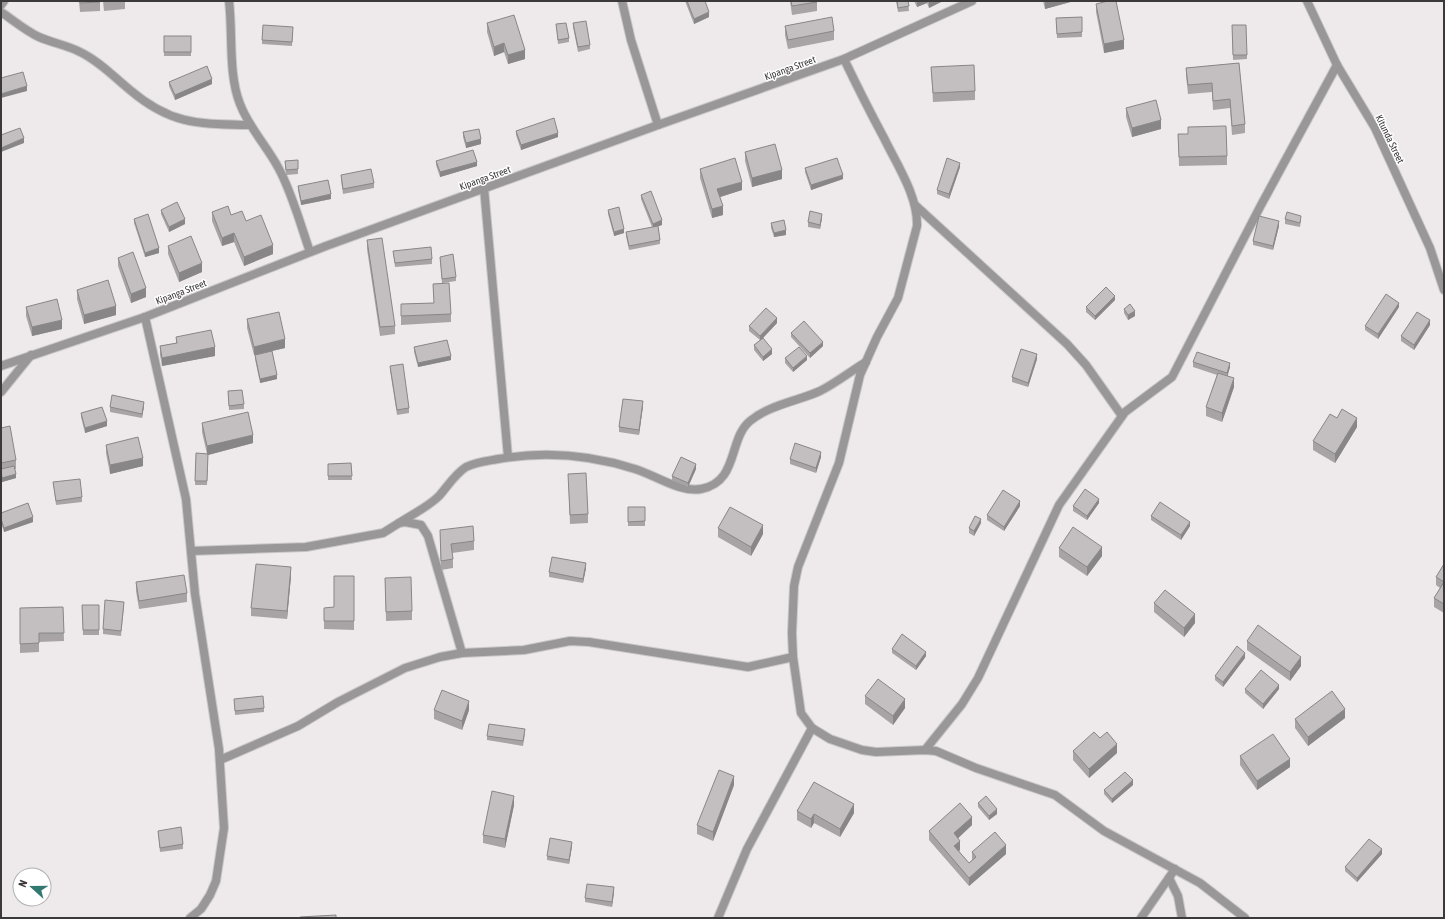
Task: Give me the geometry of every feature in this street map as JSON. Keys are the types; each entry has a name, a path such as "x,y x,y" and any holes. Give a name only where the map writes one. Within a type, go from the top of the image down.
{"street":[{"path":"1,5 4,1"},
{"path":"229,1 234,77 239,103 249,125 263,141 280,170 310,252"},
{"path":"622,1 631,40 658,125"},
{"name":"Kipanga Street","path":"1,366 145,317 310,252 844,59 972,1"},
{"name":"Kitunda Street","path":"1307,1 1337,65 1375,128 1430,248 1444,290"},
{"path":"1,12 39,37 80,52 103,66 131,92 158,112 183,121 194,123 249,125"},
{"path":"844,59 898,166 915,204 917,226 904,281 898,298 866,362 854,396 839,463 798,568 794,586 793,657 801,712 812,728 830,739 862,750 876,752 936,751 976,768 1055,795 1104,831 1200,883 1245,918"},
{"path":"925,750 962,704 978,678 1059,505 1125,412 1172,377 1263,200 1337,65"},
{"path":"484,188 508,457"},
{"path":"915,204 1067,344 1086,365 1122,416"},
{"path":"145,317 186,499 191,551 220,760 224,828 216,881 210,895 201,909 190,918"},
{"path":"1,392 31,355"},
{"path":"191,551 306,547 383,533 437,497 464,468 476,463 508,457 560,454 590,458 637,469 670,484 694,489 702,489 720,480 725,474 742,432 749,421 763,413 820,391 866,362"},
{"path":"399,523 418,524 424,528 462,653"},
{"path":"220,760 298,726 338,702 405,668 440,657 462,653 524,650 570,641 589,642 748,667 793,657"},
{"path":"718,918 747,849 812,728"},
{"path":"1141,918 1175,869"},
{"path":"1169,878 1178,896 1182,918"}],"building":[{"path":"80,1 100,1 100,2 80,3"},
{"path":"687,1 705,1 709,12 694,19"},
{"path":"791,1 817,1 817,2 792,6"},
{"path":"897,1 908,1 909,6 898,8"},
{"path":"1116,1 1124,40 1104,44 1096,4"},
{"path":"514,15 525,50 508,55 504,43 494,47 487,23"},
{"path":"832,17 834,31 788,40 785,26"},
{"path":"1082,17 1082,32 1057,34 1056,18"},
{"path":"586,21 590,45 578,47 573,23"},
{"path":"566,23 569,38 558,40 556,24"},
{"path":"263,25 293,27 292,42 262,40"},
{"path":"1232,25 1246,25 1247,55 1233,55"},
{"path":"164,36 191,36 191,52 164,52"},
{"path":"1239,63 1245,124 1232,126 1230,99 1213,101 1212,83 1188,85 1186,68"},
{"path":"974,65 975,91 933,93 931,67"},
{"path":"207,66 212,79 175,95 169,82"},
{"path":"23,72 27,86 1,94 1,78"},
{"path":"1156,100 1161,120 1132,128 1126,108"},
{"path":"554,118 558,133 521,145 516,131"},
{"path":"1226,126 1227,156 1179,157 1178,134 1188,134 1188,127"},
{"path":"20,128 24,138 1,148 1,135"},
{"path":"479,129 481,139 466,143 463,132"},
{"path":"775,144 782,170 752,178 745,152"},
{"path":"473,150 477,162 440,172 436,161"},
{"path":"735,158 742,182 717,189 723,206 712,209 700,169"},
{"path":"837,158 843,175 811,185 805,168"},
{"path":"947,158 960,163 949,194 937,190"},
{"path":"298,160 298,169 286,170 285,161"},
{"path":"371,169 374,183 343,189 341,175"},
{"path":"328,180 331,194 301,201 298,186"},
{"path":"651,191 662,220 653,224 641,195"},
{"path":"177,202 185,219 169,227 161,210"},
{"path":"228,206 231,215 242,211 246,221 261,215 273,245 244,257 234,233 222,238 212,212"},
{"path":"619,207 624,229 614,232 608,210"},
{"path":"810,211 822,214 820,225 808,222"},
{"path":"1287,212 1301,216 1300,223 1285,219"},
{"path":"148,214 159,248 145,253 134,219"},
{"path":"1259,216 1279,221 1273,246 1253,241"},
{"path":"784,220 786,230 774,233 771,223"},
{"path":"658,226 660,240 629,246 626,232"},
{"path":"191,236 202,263 179,273 168,246"},
{"path":"382,238 395,326 380,327 367,240"},
{"path":"431,247 432,259 395,263 393,251"},
{"path":"133,252 146,288 131,294 118,258"},
{"path":"453,254 456,277 442,279 440,257"},
{"path":"108,280 116,306 84,315 77,290"},
{"path":"449,283 451,314 401,316 401,304 434,303 433,284"},
{"path":"1106,287 1115,296 1095,316 1086,307"},
{"path":"1386,294 1399,303 1378,334 1365,326"},
{"path":"57,299 62,320 32,327 26,307"},
{"path":"1130,304 1135,311 1128,315 1124,309"},
{"path":"766,308 777,318 760,336 749,326"},
{"path":"279,312 285,339 254,347 247,319"},
{"path":"1417,312 1430,320 1414,345 1401,336"},
{"path":"804,321 823,342 810,353 791,333"},
{"path":"211,330 215,347 162,358 160,346 177,343 176,337"},
{"path":"763,338 772,349 763,357 754,345"},
{"path":"447,340 451,356 418,363 414,347"},
{"path":"799,347 807,356 793,368 785,358"},
{"path":"1021,349 1037,354 1028,383 1012,377"},
{"path":"272,351 277,375 260,379 255,355"},
{"path":"1197,352 1230,363 1227,373 1193,362"},
{"path":"403,364 409,408 397,410 390,366"},
{"path":"1218,373 1234,378 1222,413 1206,407"},
{"path":"242,390 244,404 229,406 228,391"},
{"path":"112,395 144,402 142,414 110,407"},
{"path":"623,399 643,401 639,430 619,427"},
{"path":"102,407 107,421 85,428 81,413"},
{"path":"1342,409 1357,418 1335,454 1313,441 1330,414 1337,418"},
{"path":"248,412 253,435 207,446 202,423"},
{"path":"10,426 16,460 1,463 1,428"},
{"path":"138,437 143,458 110,465 106,445"},
{"path":"795,443 821,452 816,468 790,459"},
{"path":"196,453 208,454 207,481 195,481"},
{"path":"681,457 696,464 688,483 672,476"},
{"path":"351,463 352,476 328,476 328,464"},
{"path":"14,466 16,474 2,478 1,469"},
{"path":"586,473 588,514 570,515 568,474"},
{"path":"80,479 82,497 56,501 53,482"},
{"path":"1085,489 1099,499 1087,516 1073,506"},
{"path":"1003,490 1020,501 1004,527 987,515"},
{"path":"1160,502 1190,522 1181,535 1151,516"},
{"path":"28,503 33,517 4,528 1,513"},
{"path":"628,507 645,507 645,521 628,522"},
{"path":"730,507 763,525 751,547 718,528"},
{"path":"975,516 981,519 974,531 969,528"},
{"path":"473,526 474,541 451,544 453,559 441,561 440,530"},
{"path":"1073,527 1102,547 1087,567 1059,548"},
{"path":"552,557 586,563 583,579 549,572"},
{"path":"256,564 291,567 287,611 251,608"},
{"path":"1444,564 1444,582 1436,577"},
{"path":"184,575 187,593 139,601 136,582"},
{"path":"334,576 354,576 354,621 324,621 324,608 334,607"},
{"path":"411,577 412,611 386,612 385,578"},
{"path":"1444,582 1444,604 1434,598"},
{"path":"1165,590 1195,614 1184,628 1154,603"},
{"path":"105,600 124,602 121,631 103,629"},
{"path":"82,605 99,605 99,630 83,630"},
{"path":"63,607 64,633 39,633 39,643 20,644 20,608"},
{"path":"1258,625 1301,657 1290,672 1247,641"},
{"path":"902,634 926,652 916,666 892,649"},
{"path":"1237,646 1245,653 1223,682 1215,676"},
{"path":"1261,670 1279,685 1263,704 1245,689"},
{"path":"878,679 905,699 893,716 865,696"},
{"path":"442,690 469,701 462,721 434,710"},
{"path":"1332,691 1345,709 1308,737 1295,719"},
{"path":"263,696 264,708 235,711 234,699"},
{"path":"489,724 525,729 523,741 487,736"},
{"path":"1094,732 1100,738 1107,732 1117,744 1089,769 1073,751"},
{"path":"1273,734 1290,759 1257,781 1240,756"},
{"path":"719,770 734,776 713,832 697,825"},
{"path":"1125,772 1133,780 1112,799 1104,790"},
{"path":"814,782 854,804 840,829 814,814 811,819 797,811"},
{"path":"492,791 514,796 505,839 483,835"},
{"path":"986,796 997,809 989,816 978,803"},
{"path":"960,803 972,817 954,833 960,841 954,846 969,863 976,857 972,852 995,832 1006,845 969,878 929,831"},
{"path":"181,827 183,844 160,848 158,831"},
{"path":"550,838 572,842 569,860 547,856"},
{"path":"1369,839 1382,849 1357,878 1345,867"},
{"path":"587,884 614,887 612,902 585,898"},
{"path":"336,915 336,918 300,918 300,917"}]}
